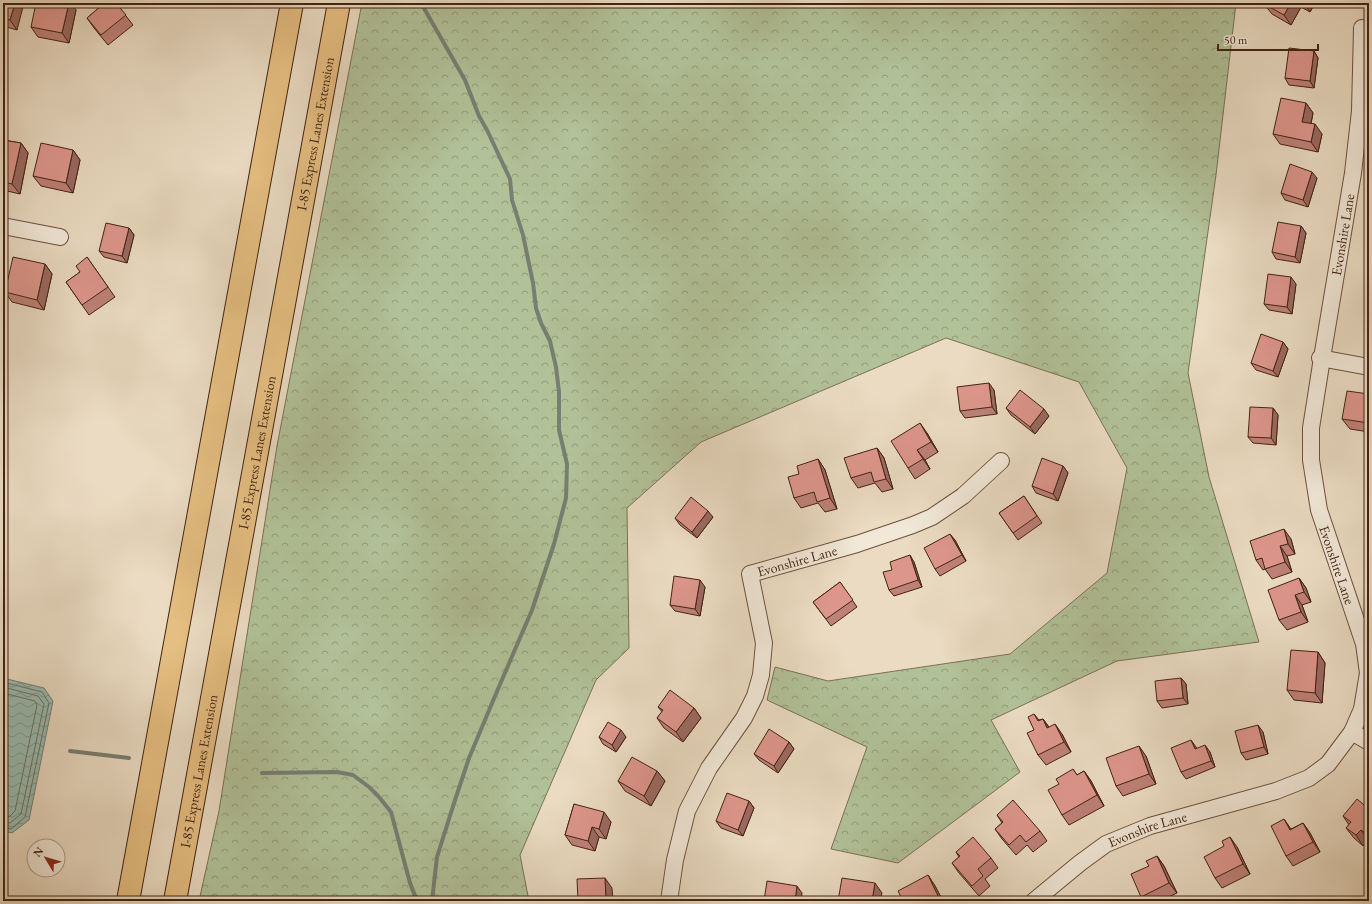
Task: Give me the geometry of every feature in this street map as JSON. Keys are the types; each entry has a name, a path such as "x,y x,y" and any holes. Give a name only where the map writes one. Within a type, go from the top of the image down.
{"highway":[{"path":"128,901 292,3"},
{"name":"I-85 Express Lanes Extension","path":"175,901 339,3"}],"street":[{"name":"Evonshire Lane","path":"1034,901 1080,863 1106,844 1150,826 1276,791 1309,778 1328,764 1352,732 1362,709 1368,673 1364,644 1319,510 1311,460 1312,428 1321,358 1353,173 1360,111 1362,28"},
{"path":"3,226 60,237"},
{"path":"1321,358 1369,367"},
{"name":"Evonshire Lane","path":"669,901 675,860 687,811 709,768 744,718 755,696 761,675 764,643 750,574 857,544 913,526 932,517 963,496 1001,461"},
{"path":"1352,732 1369,742"}],"green space":[{"path":"362,3 1236,3 1216,175 1188,373 1209,477 1259,642 1117,661 991,720 1020,772 898,863 831,849 867,747 767,700 775,667 828,681 1010,654 1107,573 1127,468 1079,382 946,338 701,442 627,508 629,648 596,680 520,855 529,901 199,901 219,811 277,446"}],"water":[{"path":"3,678 44,688 53,701 29,820 12,833 3,831"}],"building":[{"path":"3,3 15,3 10,20 3,18"},
{"path":"36,3 54,7 55,3 69,3 62,33 31,27"},
{"path":"100,3 116,3 126,15 101,35 87,18 102,5"},
{"path":"1291,3 1284,15 1264,4"},
{"path":"1289,48 1314,51 1310,81 1285,78"},
{"path":"1281,98 1306,103 1302,122 1315,124 1311,142 1273,134"},
{"path":"3,140 21,143 12,184 3,182"},
{"path":"41,143 73,150 66,183 33,176"},
{"path":"1290,164 1312,172 1303,200 1281,193"},
{"path":"1278,222 1301,226 1295,257 1272,252"},
{"path":"106,223 129,228 122,256 99,251"},
{"path":"1369,250 1369,260 1366,259"},
{"path":"13,257 45,264 37,300 5,292"},
{"path":"87,257 108,287 82,305 66,282 80,272 76,266"},
{"path":"1268,274 1291,277 1287,307 1264,304"},
{"path":"1261,334 1283,342 1273,371 1251,363"},
{"path":"989,383 992,407 960,411 957,387"},
{"path":"1020,390 1044,409 1030,427 1006,408"},
{"path":"1347,391 1369,394 1369,423 1342,419"},
{"path":"1250,407 1273,408 1271,438 1248,437"},
{"path":"920,423 931,442 917,450 923,459 908,468 891,441"},
{"path":"877,448 886,479 874,482 871,472 851,478 844,458"},
{"path":"1042,458 1063,466 1053,494 1032,486"},
{"path":"818,459 830,498 817,502 814,492 794,498 788,477 799,474 797,466"},
{"path":"1024,496 1037,516 1013,533 999,513"},
{"path":"691,497 708,511 692,532 675,518"},
{"path":"1284,529 1288,544 1280,546 1285,562 1265,569 1262,558 1256,560 1250,541"},
{"path":"950,534 962,555 935,569 924,548"},
{"path":"910,555 918,580 889,590 883,572 892,570 890,562"},
{"path":"674,576 700,580 695,609 670,605"},
{"path":"1299,578 1304,592 1295,595 1301,612 1279,620 1268,590"},
{"path":"840,582 853,600 826,619 813,602"},
{"path":"1291,650 1318,652 1315,693 1287,690"},
{"path":"1181,678 1183,698 1157,701 1155,681"},
{"path":"670,690 694,708 676,732 657,718 663,710 658,707"},
{"path":"1034,714 1038,721 1043,719 1047,728 1055,724 1064,742 1038,755 1027,733 1034,730 1028,717"},
{"path":"608,722 621,730 612,745 599,737"},
{"path":"1258,725 1264,747 1241,753 1235,731"},
{"path":"769,729 789,742 774,766 754,754"},
{"path":"1191,740 1195,749 1205,745 1211,761 1181,772 1171,748"},
{"path":"1139,746 1149,774 1116,786 1106,758"},
{"path":"632,757 657,771 644,796 618,781"},
{"path":"1073,769 1077,775 1084,771 1097,795 1062,815 1048,790 1059,784 1056,779"},
{"path":"727,793 749,801 738,830 716,821"},
{"path":"1357,799 1369,809 1369,835 1361,830 1356,835 1346,828 1351,822 1343,816"},
{"path":"1013,800 1040,831 1026,842 1020,835 1009,845 995,829 1003,822 997,815"},
{"path":"574,804 604,812 599,829 592,827 588,841 565,835"},
{"path":"1284,819 1290,830 1303,823 1313,842 1286,856 1271,826"},
{"path":"973,837 991,858 978,869 983,876 972,886 952,863 960,856 956,852"},
{"path":"1230,837 1243,864 1215,878 1204,857 1224,846 1222,841"},
{"path":"1157,856 1169,883 1141,897 1131,874 1149,866 1146,861"},
{"path":"928,875 938,896 928,901 903,901 898,891"},
{"path":"605,878 606,901 578,901 577,879"},
{"path":"842,878 875,883 872,901 838,901"},
{"path":"767,881 797,886 795,901 764,901"}],"waterway":[{"path":"421,3 465,80 479,116 510,179 512,200 523,235 533,283 536,308 541,323 550,341 556,367 559,392 559,430 567,464 566,498 554,544 532,610 469,758 437,857 432,901"},
{"path":"70,751 129,758"},
{"path":"262,773 337,772 353,775 369,787 391,812 410,883 417,901"}]}
